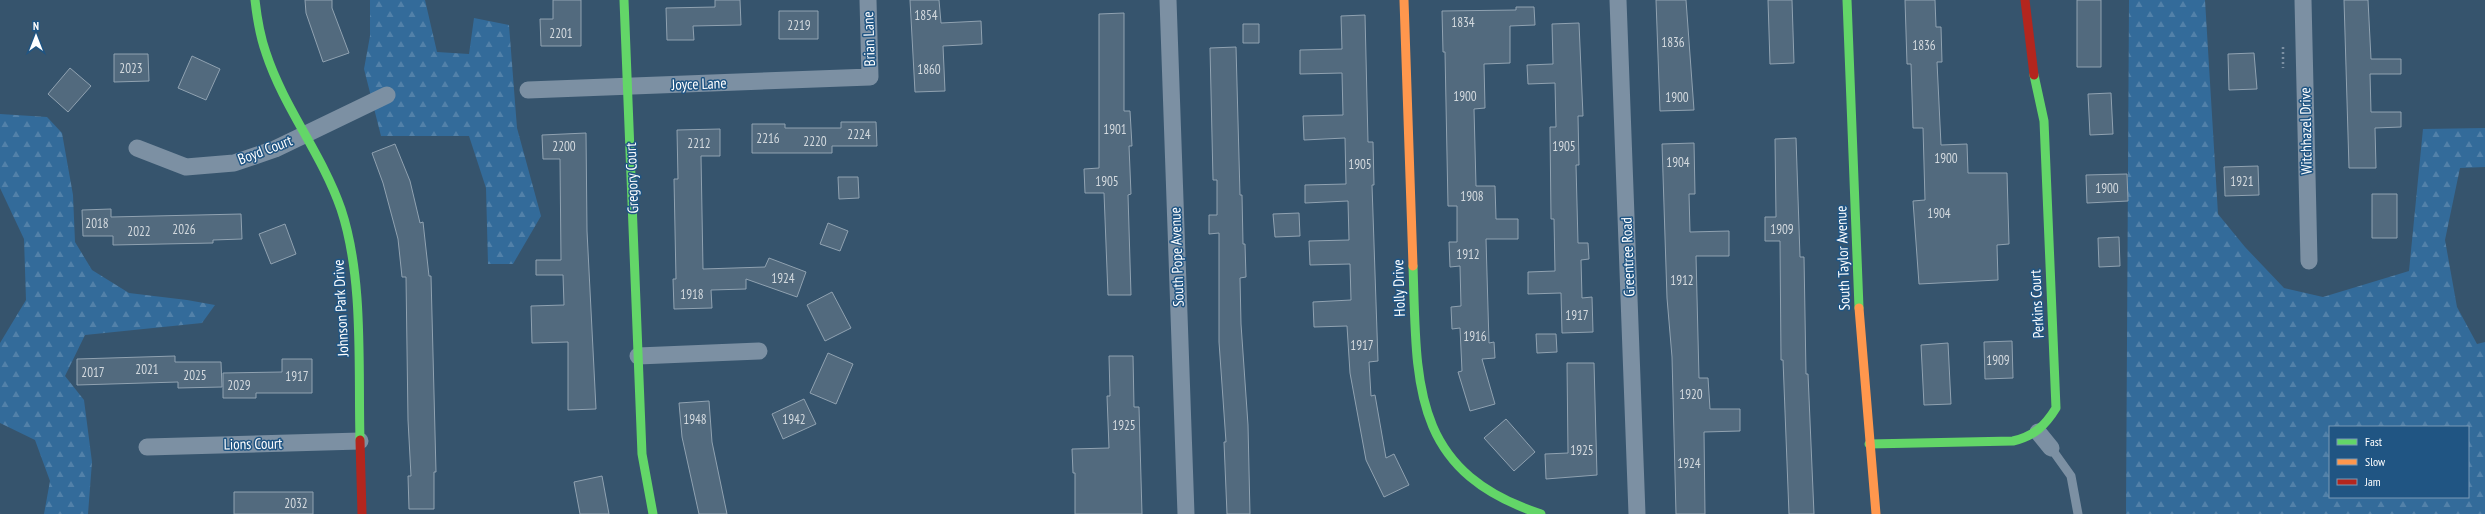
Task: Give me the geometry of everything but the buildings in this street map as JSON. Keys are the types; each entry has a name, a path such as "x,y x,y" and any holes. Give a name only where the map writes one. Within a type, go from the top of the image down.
{"street":[{"name":"Johnson Park Drive","path":"255,0 261,36 272,72 338,201 347,229 355,266 362,514"},
{"name":"Gregory Court","path":"624,0 629,86 642,454 653,514"},
{"name":"Brian Lane","path":"868,0 870,78"},
{"name":"South Pope Avenue","path":"1168,0 1186,514"},
{"name":"Holly Drive","path":"1404,0 1416,364 1420,395 1430,423 1444,449 1468,477 1486,492 1515,507 1541,514"},
{"name":"Greentree Road","path":"1618,0 1637,514"},
{"name":"South Taylor Avenue","path":"1847,0 1858,299 1876,514"},
{"name":"Perkins Court","path":"1869,444 2013,441 2026,439 2038,432 2056,408 2044,121 2031,61 2026,0"},
{"name":"Witchhazel Drive","path":"2303,0 2309,261"},
{"name":"Joyce Lane","path":"528,90 870,78"},
{"name":"Boyd Court","path":"137,148 186,167 212,166 253,157 304,135 387,95"},
{"path":"638,356 759,351"},
{"path":"2038,432 2051,448"},
{"name":"Lions Court","path":"147,447 360,441"}],"lane":[{"path":"2051,448 2071,476 2078,514"}],"path":[{"path":"2283,47 2283,68"}],"green space":[{"path":"370,0 425,0 437,52 469,54 474,18 509,25 517,128 541,216 513,264 488,264 486,188 469,136 381,136 364,69 370,36"},
{"path":"2129,0 2205,0 2218,214 2245,247 2284,288 2323,297 2409,271 2423,129 2485,128 2485,167 2460,168 2445,240 2457,307 2477,344 2485,342 2485,514 2126,514"},
{"path":"0,114 47,117 62,133 73,195 75,242 92,270 129,293 215,305 202,323 85,335 65,376 84,400 92,462 88,514 44,514 50,481 35,440 0,423 0,343 26,300 24,239 0,188"}],"traffic: fast":[{"path":"255,0 262,40 266,53 283,93 324,169 333,189 341,209 348,236 357,293 360,440"},
{"path":"624,0 642,454 653,514"},
{"path":"1847,0 1859,308"},
{"path":"1869,444 2013,441 2033,433 2048,420 2056,408 2044,121 2034,75"},
{"path":"1413,266 1416,348 1421,385 1429,418 1444,447 1466,474 1498,496 1541,514"}],"traffic: slow":[{"path":"1404,0 1413,266"},
{"path":"1859,308 1876,514"}],"traffic: jam":[{"path":"2025,0 2034,75"},
{"path":"360,440 362,514"}]}
